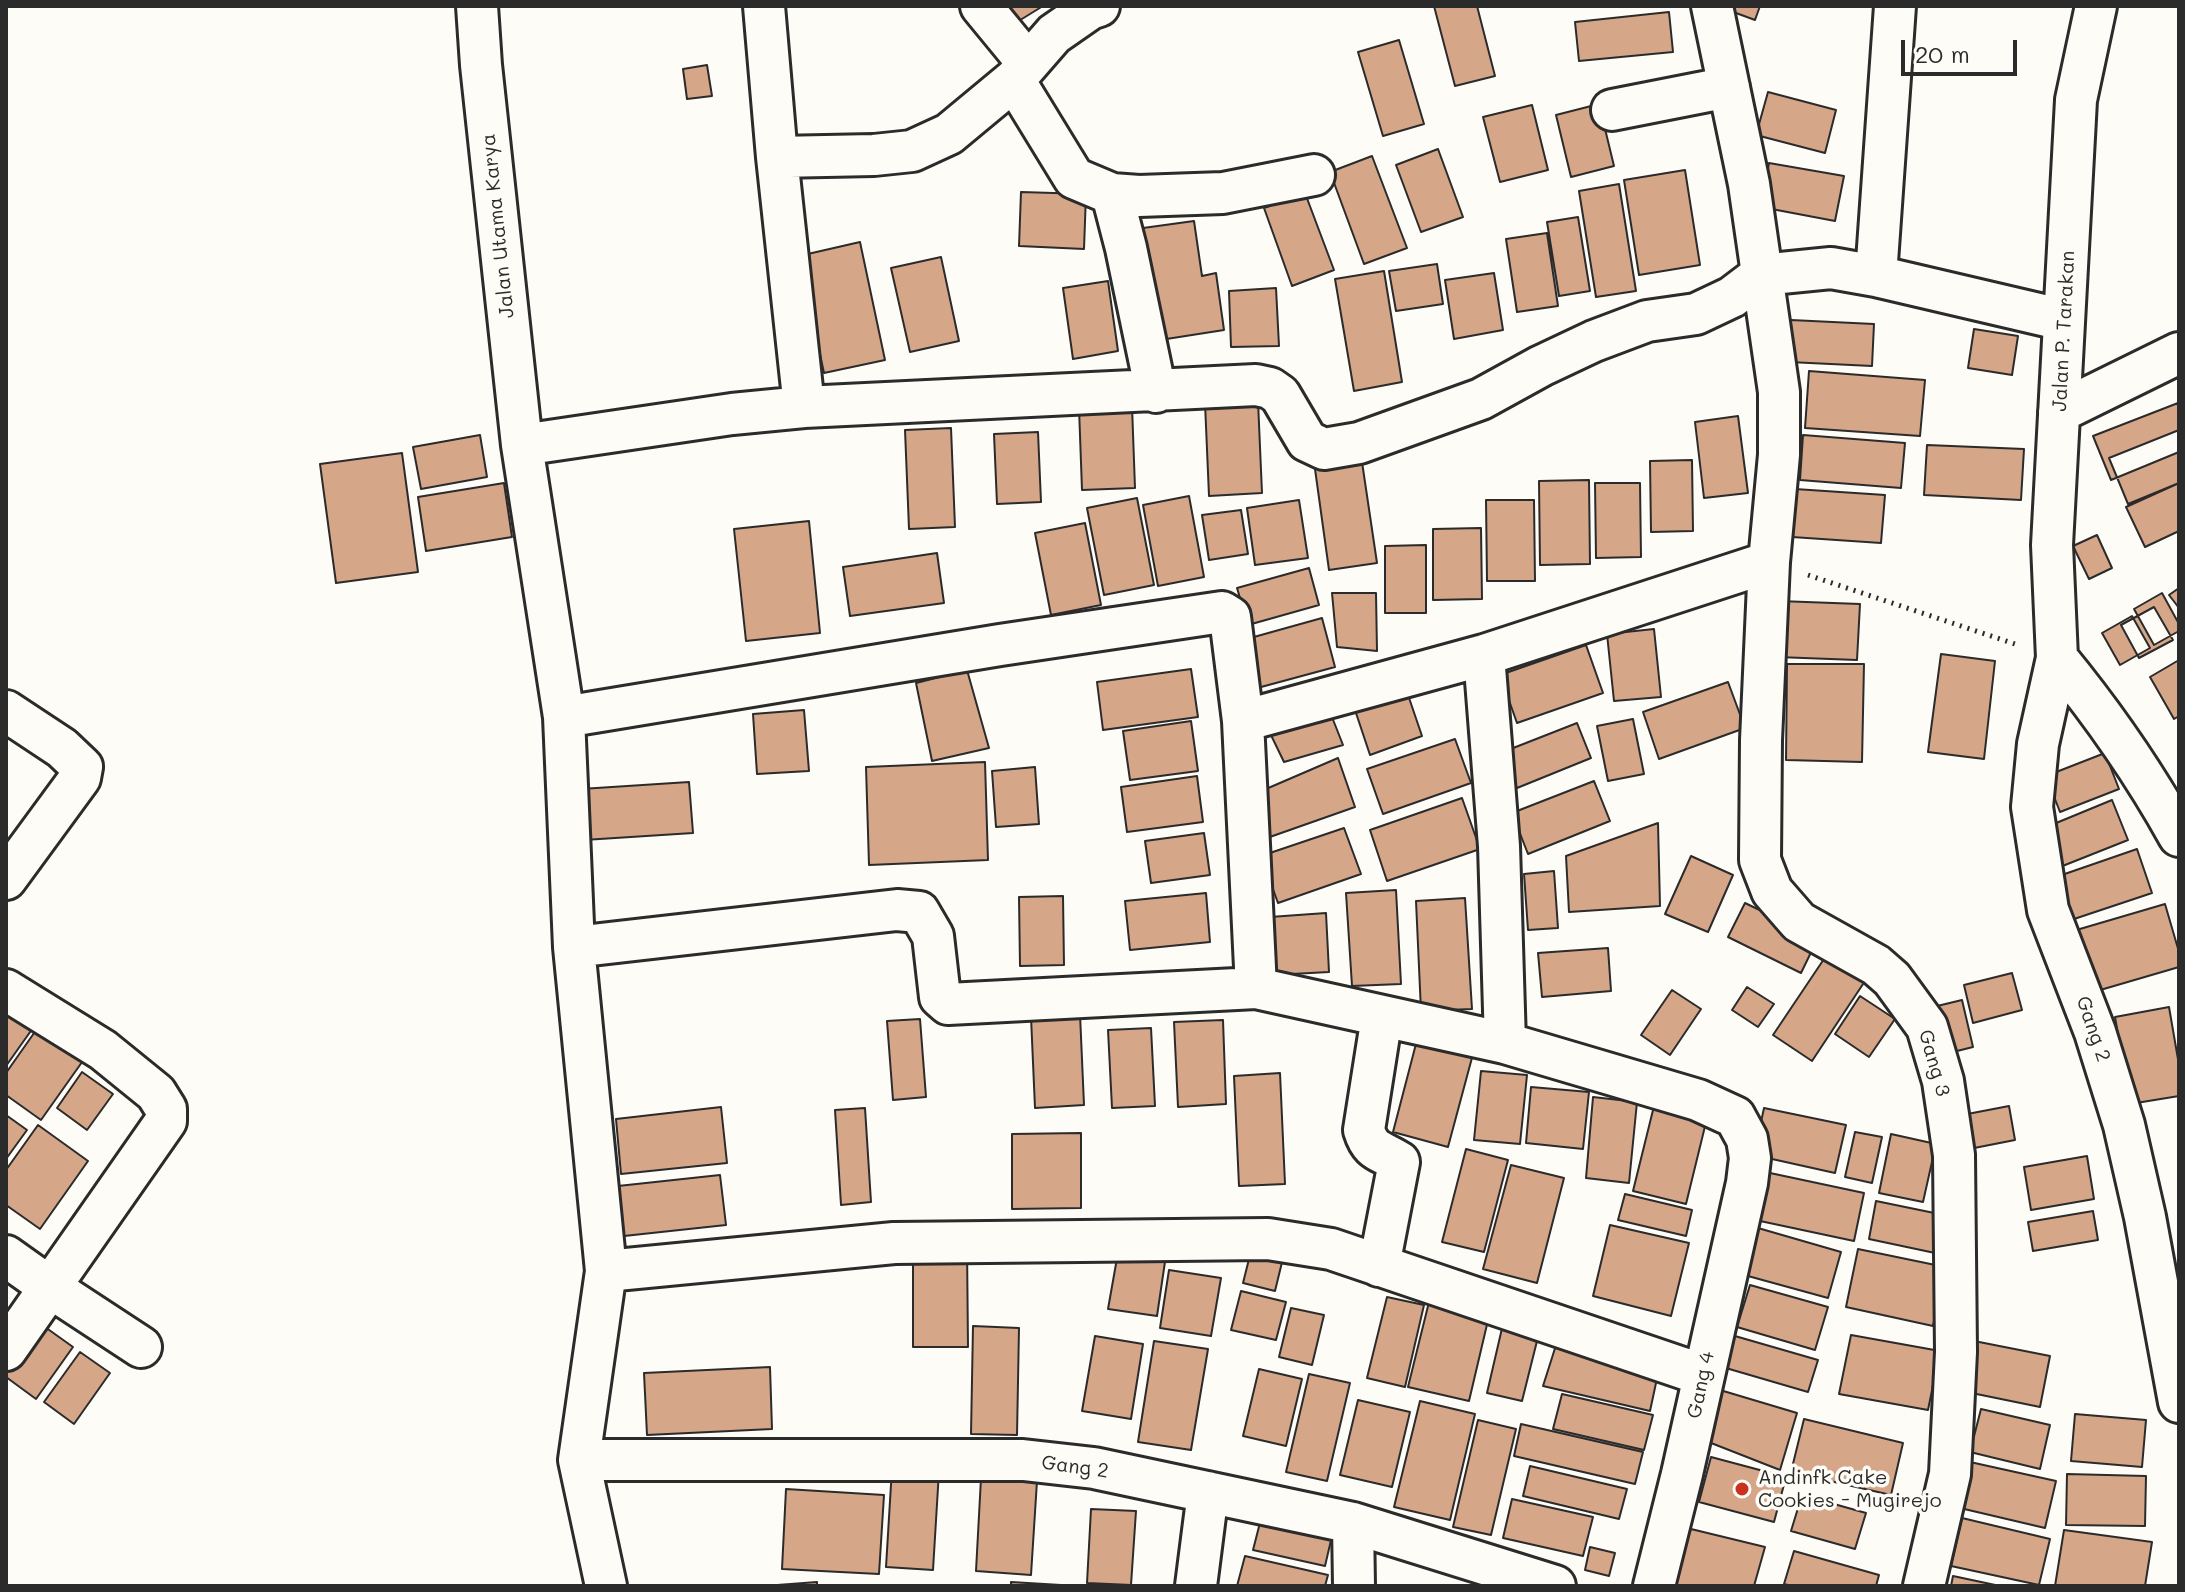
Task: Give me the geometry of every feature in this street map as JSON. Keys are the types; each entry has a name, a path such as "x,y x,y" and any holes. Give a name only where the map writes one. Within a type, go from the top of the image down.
{"street":[{"name":"Jalan Utama Karya","path":"477,6 485,111 522,445 564,717 574,947 606,1271 579,1460"},
{"path":"764,6 804,407"},
{"path":"981,6 1020,71 1074,178 1112,194 1150,196 1223,193 1314,175"},
{"path":"777,157 912,151 949,134 1020,71 1054,34 1099,6"},
{"name":"Gang 3","path":"1712,6 1749,184 1779,392 1779,455 1769,562 1761,740 1760,860 1772,891 1799,922 1876,965 1892,979 1927,1027 1943,1081 1954,1155 1956,1352 1950,1474 1924,1586"},
{"path":"1876,276 1895,6"},
{"name":"Jalan P. Tarakan","path":"2057,658 2052,545 2076,100 2096,6"},
{"path":"1612,110 1729,87"},
{"path":"1112,194 1156,392"},
{"path":"522,445 732,414 804,407 1256,385 1270,388 1280,395 1307,441 1324,449 1422,422 1481,399 1541,366 1647,321 1696,314 1732,297 1761,275 1831,268 2064,320"},
{"path":"2059,412 2179,353"},
{"path":"1243,721 1484,655 1769,562"},
{"path":"564,717 1222,612 1230,617 1243,721 1256,988"},
{"path":"1484,655 1499,846 1505,1043"},
{"path":"2057,658 2166,781 2179,836"},
{"name":"Gang 2","path":"2057,658 2038,744 2032,807 2048,910 2095,1032 2124,1125 2145,1217 2179,1402"},
{"path":"6,711 62,748 82,767 80,778 6,879"},
{"name":"Gang 4","path":"574,947 897,910 919,912 933,936 940,997 948,1004 1256,988 1505,1043 1698,1100 1735,1117 1747,1139 1750,1158 1747,1183 1654,1586"},
{"path":"6,990 103,1050 156,1093 166,1109 166,1121 162,1128 6,1350"},
{"path":"1379,1266 1399,1162 1368,1144 1364,1130 1382,1016"},
{"path":"606,1271 894,1243 1268,1239 1331,1249 1703,1375"},
{"path":"6,1256 141,1347"},
{"path":"579,1460 606,1586"},
{"name":"Gang 2","path":"579,1460 1023,1460 1094,1468 1353,1523 1555,1586"},
{"path":"1196,1586 1208,1492"},
{"path":"1353,1523 1354,1586"}],"path":[{"path":"1769,562 2057,658"}],"building":[{"path":"1007,6 1043,6 1017,22"},
{"path":"1434,6 1477,6 1495,76 1455,86"},
{"path":"1717,6 1760,6 1755,20"},
{"path":"1669,12 1673,52 1579,61 1575,22"},
{"path":"1399,40 1424,124 1383,136 1358,52"},
{"path":"707,65 712,96 687,99 683,69"},
{"path":"1768,92 1836,110 1825,153 1756,135"},
{"path":"1599,104 1614,166 1571,177 1556,115"},
{"path":"1532,105 1548,170 1500,182 1483,117"},
{"path":"1438,149 1463,217 1421,232 1396,165"},
{"path":"1372,156 1407,248 1364,264 1330,172"},
{"path":"1769,163 1844,176 1835,221 1761,207"},
{"path":"1685,170 1700,265 1639,275 1624,180"},
{"path":"1619,184 1636,291 1596,297 1579,191"},
{"path":"1021,192 1086,194 1084,249 1019,246"},
{"path":"1305,193 1334,270 1292,286 1264,208"},
{"path":"1578,217 1590,291 1559,296 1547,222"},
{"path":"1194,221 1202,276 1216,273 1224,330 1160,340 1143,228"},
{"path":"1547,233 1558,306 1517,312 1506,239"},
{"path":"860,242 885,360 824,373 799,256"},
{"path":"941,257 959,341 910,352 891,268"},
{"path":"1437,264 1443,304 1396,311 1389,271"},
{"path":"1384,271 1402,382 1354,391 1335,279"},
{"path":"1494,273 1503,330 1454,339 1445,280"},
{"path":"1108,281 1118,351 1073,359 1063,288"},
{"path":"1276,288 1279,346 1231,347 1229,291"},
{"path":"1791,320 1874,324 1872,366 1789,362"},
{"path":"1974,329 2018,336 2012,375 1968,368"},
{"path":"1809,371 1925,380 1920,436 1805,428"},
{"path":"1258,401 1262,493 1209,496 1205,403"},
{"path":"2178,403 2179,452 2111,480 2093,436"},
{"path":"1132,406 1135,488 1082,490 1079,408"},
{"path":"1738,416 1748,493 1704,498 1695,422"},
{"path":"951,428 955,527 909,529 905,430"},
{"path":"2179,430 2179,483 2128,504 2109,458"},
{"path":"1038,432 1041,502 997,504 994,434"},
{"path":"480,435 487,477 421,489 413,447"},
{"path":"1803,435 1905,443 1901,488 1800,480"},
{"path":"1927,445 2024,449 2021,500 1924,495"},
{"path":"402,453 418,572 336,583 320,464"},
{"path":"1692,460 1693,531 1651,532 1650,461"},
{"path":"1362,462 1377,563 1329,570 1315,469"},
{"path":"1589,480 1590,564 1540,565 1539,481"},
{"path":"504,483 512,537 426,551 418,497"},
{"path":"1595,483 1640,483 1641,557 1596,558"},
{"path":"2179,483 2179,531 2145,547 2126,507"},
{"path":"1795,489 1885,495 1881,543 1792,537"},
{"path":"1189,496 1204,577 1158,586 1143,505"},
{"path":"1137,498 1154,585 1104,595 1087,508"},
{"path":"1299,500 1308,558 1255,565 1247,508"},
{"path":"1486,500 1534,500 1535,581 1487,581"},
{"path":"1241,510 1248,554 1209,560 1202,515"},
{"path":"809,521 820,633 746,641 734,529"},
{"path":"1085,523 1101,605 1051,615 1035,533"},
{"path":"1481,528 1482,599 1433,600 1433,529"},
{"path":"2097,535 2112,568 2089,579 2073,546"},
{"path":"1426,545 1426,613 1385,613 1385,546"},
{"path":"937,553 944,603 850,616 843,567"},
{"path":"1309,568 1319,605 1248,625 1237,588"},
{"path":"2179,588 2179,608 2169,595"},
{"path":"1332,593 1376,593 1377,651 1337,647"},
{"path":"2162,593 2179,624 2179,631 2154,645 2134,609"},
{"path":"1779,601 1860,604 1857,660 1777,657"},
{"path":"2154,607 2173,640 2139,658 2121,625"},
{"path":"2132,616 2150,648 2120,665 2102,633"},
{"path":"1322,618 1335,667 1250,690 1236,642"},
{"path":"1654,629 1661,697 1614,701 1607,634"},
{"path":"1586,645 1603,693 1517,723 1500,675"},
{"path":"1941,654 1995,661 1984,759 1928,752"},
{"path":"2179,660 2179,716 2174,719 2150,677"},
{"path":"1787,664 1864,664 1862,762 1786,760"},
{"path":"1191,669 1198,717 1103,730 1097,682"},
{"path":"967,670 989,748 932,761 916,683"},
{"path":"1728,682 1745,728 1659,759 1643,712"},
{"path":"1406,689 1422,736 1370,755 1354,707"},
{"path":"804,710 809,771 757,774 753,714"},
{"path":"1330,712 1343,745 1284,762 1269,731"},
{"path":"1633,719 1644,774 1608,781 1597,726"},
{"path":"1191,721 1198,771 1130,780 1123,731"},
{"path":"1577,723 1591,758 1517,788 1503,752"},
{"path":"1455,739 1471,783 1383,814 1367,769"},
{"path":"2105,753 2119,789 2060,812 2046,776"},
{"path":"1338,758 1355,807 1267,838 1259,792"},
{"path":"985,762 988,860 869,865 866,767"},
{"path":"1035,767 1039,824 996,827 992,771"},
{"path":"1197,776 1203,822 1127,832 1121,787"},
{"path":"1594,781 1610,821 1528,854 1512,813"},
{"path":"689,782 693,833 584,840 581,789"},
{"path":"1462,798 1480,849 1387,881 1370,830"},
{"path":"2112,800 2128,840 2060,867 2044,828"},
{"path":"1658,823 1660,906 1569,912 1566,856"},
{"path":"1344,828 1361,874 1278,903 1261,856"},
{"path":"1204,833 1210,875 1151,883 1145,841"},
{"path":"2137,849 2152,893 2071,920 2056,877"},
{"path":"1691,856 1733,875 1708,932 1665,914"},
{"path":"1554,871 1558,928 1528,930 1524,874"},
{"path":"1396,890 1401,984 1352,986 1346,893"},
{"path":"1206,893 1210,942 1130,950 1125,901"},
{"path":"1063,896 1064,965 1020,966 1019,897"},
{"path":"1465,898 1472,1009 1421,1011 1416,901"},
{"path":"1745,903 1818,938 1801,973 1728,937"},
{"path":"2165,904 2179,952 2179,967 2090,993 2073,931"},
{"path":"1326,913 1329,972 1273,975 1270,917"},
{"path":"1608,948 1611,991 1542,997 1538,953"},
{"path":"1830,950 1869,975 1812,1061 1773,1035"},
{"path":"2012,973 2022,1010 1973,1023 1964,985"},
{"path":"1747,987 1774,1004 1758,1027 1732,1010"},
{"path":"1672,990 1701,1009 1670,1055 1641,1035"},
{"path":"6,994 40,1018 6,1066"},
{"path":"1860,996 1895,1019 1869,1057 1835,1034"},
{"path":"1962,1000 1973,1047 1945,1054 1933,1007"},
{"path":"2169,1007 2179,1065 2179,1096 2130,1104 2115,1017"},
{"path":"1080,1014 1084,1105 1035,1108 1031,1017"},
{"path":"46,1016 92,1048 41,1120 6,1095 6,1073"},
{"path":"920,1019 926,1097 893,1100 887,1021"},
{"path":"1223,1020 1226,1104 1178,1107 1174,1022"},
{"path":"1151,1028 1155,1106 1112,1108 1108,1030"},
{"path":"1417,1040 1473,1054 1448,1147 1393,1132"},
{"path":"1481,1071 1527,1075 1520,1144 1474,1140"},
{"path":"82,1072 113,1094 87,1130 57,1108"},
{"path":"1280,1073 1285,1184 1239,1186 1234,1076"},
{"path":"1531,1087 1589,1092 1583,1149 1526,1143"},
{"path":"1593,1097 1637,1102 1629,1183 1586,1178"},
{"path":"1655,1102 1708,1114 1686,1204 1633,1191"},
{"path":"2009,1106 2015,1140 1964,1150 1957,1116"},
{"path":"721,1107 727,1163 621,1174 616,1119"},
{"path":"865,1108 871,1202 841,1205 835,1110"},
{"path":"1764,1108 1846,1125 1835,1173 1754,1155"},
{"path":"6,1115 27,1130 6,1159"},
{"path":"38,1125 88,1161 40,1229 6,1205 6,1170"},
{"path":"1855,1132 1882,1137 1872,1183 1845,1177"},
{"path":"1081,1133 1081,1208 1012,1209 1012,1134"},
{"path":"1891,1134 1936,1144 1923,1202 1879,1193"},
{"path":"1466,1149 1508,1160 1484,1252 1442,1242"},
{"path":"2087,1156 2094,1199 2031,1210 2024,1167"},
{"path":"1511,1165 1564,1178 1537,1283 1483,1269"},
{"path":"1756,1170 1864,1193 1854,1241 1746,1218"},
{"path":"720,1175 726,1225 624,1236 618,1186"},
{"path":"1625,1194 1692,1210 1686,1236 1618,1220"},
{"path":"1876,1201 1944,1215 1935,1253 1869,1239"},
{"path":"2093,1211 2098,1240 2033,1251 2028,1222"},
{"path":"1610,1225 1689,1243 1671,1316 1593,1296"},
{"path":"1751,1226 1841,1252 1828,1298 1737,1273"},
{"path":"967,1246 968,1347 913,1347 913,1247"},
{"path":"1119,1247 1166,1255 1157,1316 1108,1309"},
{"path":"1252,1247 1284,1254 1275,1291 1243,1283"},
{"path":"1858,1249 1945,1267 1933,1326 1846,1307"},
{"path":"1169,1270 1221,1278 1211,1336 1160,1328"},
{"path":"1750,1285 1828,1307 1815,1350 1737,1327"},
{"path":"1241,1291 1286,1302 1276,1340 1231,1330"},
{"path":"1387,1297 1424,1305 1405,1387 1367,1378"},
{"path":"1429,1302 1489,1316 1469,1401 1408,1387"},
{"path":"1291,1308 1324,1315 1312,1365 1279,1357"},
{"path":"38,1322 73,1347 36,1399 6,1377 6,1366"},
{"path":"1503,1324 1539,1333 1522,1401 1487,1393"},
{"path":"973,1326 1019,1328 1017,1435 971,1434"},
{"path":"1728,1334 1818,1360 1808,1392 1719,1366"},
{"path":"1851,1335 1940,1351 1928,1410 1839,1394"},
{"path":"1095,1336 1143,1344 1131,1419 1082,1411"},
{"path":"1969,1340 2050,1356 2040,1407 1957,1390"},
{"path":"1154,1341 1208,1349 1191,1450 1138,1442"},
{"path":"1557,1342 1659,1369 1650,1411 1543,1386"},
{"path":"80,1352 110,1373 74,1424 44,1402"},
{"path":"770,1367 772,1429 647,1435 644,1373"},
{"path":"1259,1369 1302,1379 1286,1446 1243,1436"},
{"path":"1309,1374 1350,1383 1327,1481 1286,1472"},
{"path":"1720,1390 1797,1413 1780,1470 1706,1441"},
{"path":"1562,1394 1653,1415 1644,1450 1553,1429"},
{"path":"1358,1400 1410,1412 1392,1487 1340,1475"},
{"path":"1420,1401 1475,1414 1450,1520 1394,1507"},
{"path":"1981,1409 2050,1425 2040,1469 1970,1452"},
{"path":"2075,1414 2146,1420 2142,1467 2071,1461"},
{"path":"1804,1419 1903,1443 1891,1495 1791,1472"},
{"path":"1478,1420 1516,1429 1491,1535 1453,1527"},
{"path":"1521,1424 1643,1452 1635,1484 1514,1456"},
{"name":"Andinfk Cake Cookies - Mugirejo","path":"1711,1457 1786,1477 1774,1522 1699,1502"},
{"path":"1970,1462 2056,1481 2045,1528 1960,1508"},
{"path":"1530,1466 1627,1489 1619,1519 1523,1496"},
{"path":"892,1468 939,1471 933,1570 886,1567"},
{"path":"2067,1474 2146,1476 2145,1526 2066,1525"},
{"path":"981,1478 1037,1481 1031,1575 976,1571"},
{"path":"786,1489 884,1495 879,1574 782,1569"},
{"path":"1802,1495 1866,1513 1855,1549 1791,1531"},
{"path":"1512,1499 1593,1517 1583,1556 1503,1538"},
{"path":"1264,1507 1335,1523 1325,1566 1253,1550"},
{"path":"1091,1509 1136,1511 1131,1585 1087,1583"},
{"path":"1962,1518 2050,1539 2039,1585 1951,1566"},
{"path":"1691,1529 1765,1547 1754,1586 1679,1586 1669,1583"},
{"path":"2064,1530 2152,1542 2145,1586 2055,1586"},
{"path":"1590,1547 1615,1553 1609,1576 1585,1570"},
{"path":"1794,1551 1879,1575 1876,1586 1784,1584"},
{"path":"1245,1556 1328,1575 1325,1586 1237,1586"},
{"path":"1953,1576 2000,1586 1951,1586"},
{"path":"817,1582 817,1586 764,1586"},
{"path":"1011,1582 1061,1585 1061,1586 1011,1586"}],"place":[{"name":"Andinfk Cake Cookies - Mugirejo","path":"1742,1489"}]}
